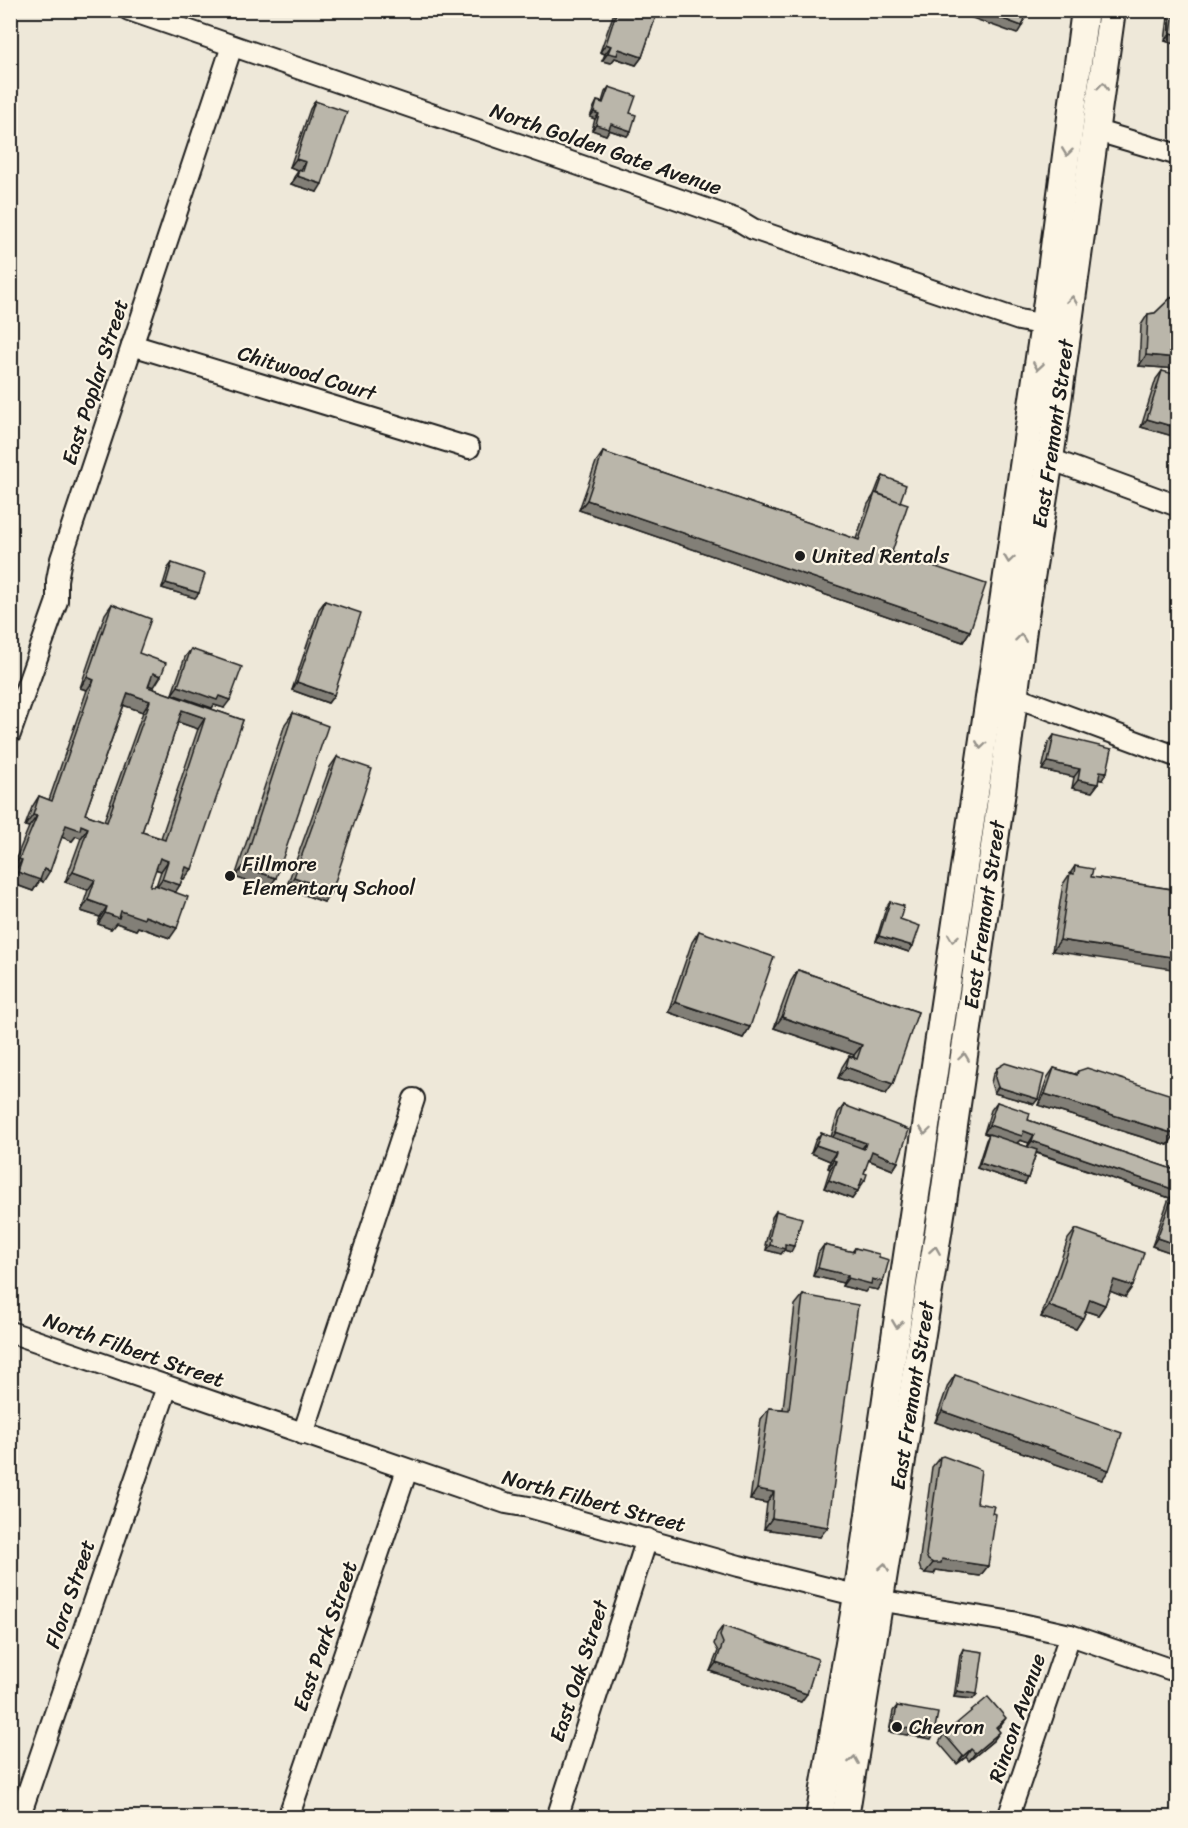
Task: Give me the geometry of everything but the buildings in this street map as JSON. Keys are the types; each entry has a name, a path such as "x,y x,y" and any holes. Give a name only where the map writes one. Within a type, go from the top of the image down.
{"main road":[{"name":"East Fremont Street","path":"819,1818 868,1598 943,1202 1024,622 1050,459 1056,327 1085,10"},
{"name":"East Fremont Street","path":"845,1818 868,1598 990,687 1025,450 1056,327 1097,131 1112,10"}],"street":[{"name":"North Golden Gate Avenue","path":"129,10 728,216 753,229 1010,317 1056,327"},
{"name":"East Poplar Street","path":"10,734 57,601 57,580 61,559 232,46"},
{"path":"1097,131 1178,155"},
{"name":"Chitwood Court","path":"132,345 469,448"},
{"path":"1025,450 1178,506"},
{"path":"990,687 1178,757"},
{"path":"303,1434 414,1099"},
{"name":"North Filbert Street","path":"10,1332 506,1503 529,1507 739,1566 868,1598 1013,1622 1070,1635 1178,1672"},
{"name":"Flora Street","path":"19,1818 167,1387"},
{"name":"East Park Street","path":"288,1818 407,1470"},
{"name":"East Oak Street","path":"557,1818 647,1539"},
{"name":"Rincon Avenue","path":"1008,1818 1070,1635"}],"place":[{"name":"United Rentals","path":"800,556"},
{"name":"Fillmore Elementary School","path":"230,876"},
{"name":"Chevron","path":"897,1727"}]}
